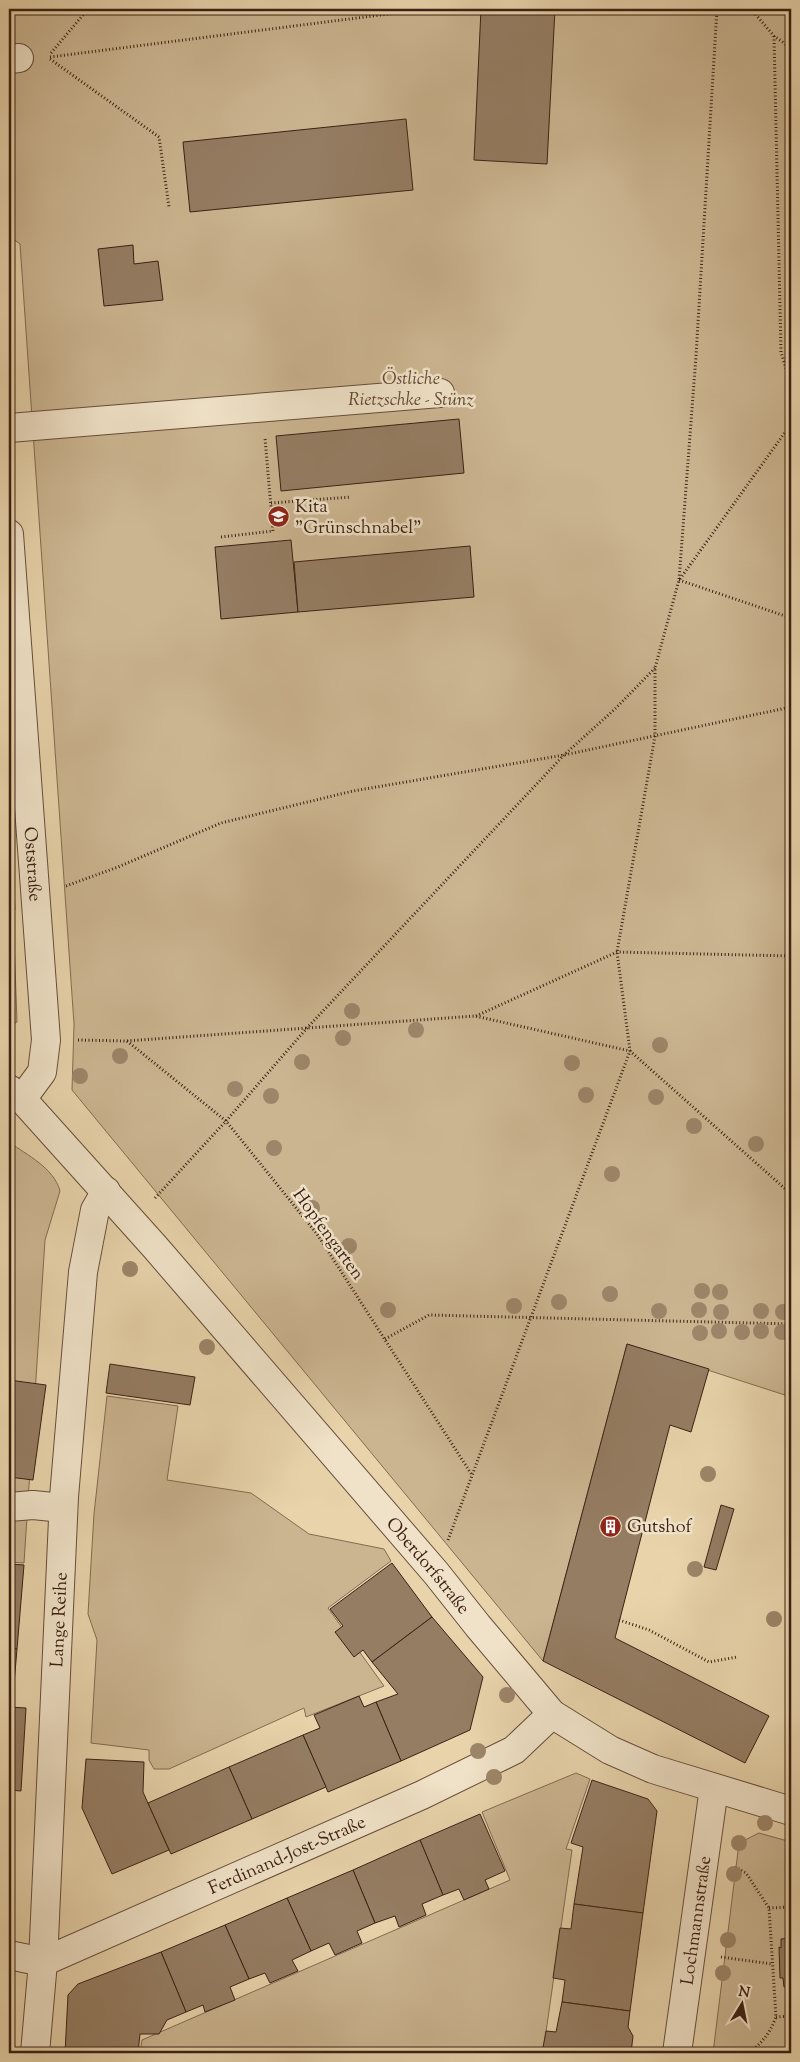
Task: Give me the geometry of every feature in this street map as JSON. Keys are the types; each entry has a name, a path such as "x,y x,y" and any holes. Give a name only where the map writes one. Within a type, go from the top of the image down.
{"street":[{"path":"9,428 440,393"},
{"name":"Oststraße","path":"9,534 46,1040 42,1072 15,1094"},
{"name":"Oberdorfstraße","path":"15,1094 106,1191 436,1573 552,1714 610,1750 652,1769 791,1811"},
{"name":"Lange Reihe","path":"35,2053 43,1962 63,1508 83,1272 95,1210 106,1191"},
{"path":"9,1507 33,1505 63,1508"},
{"name":"Ferdinand-Jost-Straße","path":"43,1962 422,1795 514,1750 552,1714"},
{"name":"Lochmannstraße","path":"677,2053 714,1788"},
{"path":"9,1955 43,1962"}],"path":[{"path":"47,57 88,9"},
{"path":"47,57 428,9"},
{"path":"436,1573 630,1051 617,952 655,736 655,668 679,580 695,366 717,9"},
{"path":"751,9 774,36 791,48"},
{"path":"774,36 781,352 791,385"},
{"path":"47,57 159,137 169,207"},
{"path":"221,537 273,531 263,408"},
{"path":"679,580 791,424"},
{"path":"271,503 350,497"},
{"path":"679,580 791,618"},
{"path":"132,1222 226,1121 306,1028 564,755 616,708 655,668"},
{"path":"64,887 118,867 221,823 353,791 564,755 791,707"},
{"path":"476,1016 617,952 791,956"},
{"path":"46,1040 126,1041 476,1016 630,1051 791,1194"},
{"name":"Hopfengarten","path":"126,1041 226,1121 317,1234 472,1475"},
{"path":"385,1339 429,1315 791,1324"},
{"path":"620,1620 648,1630 709,1662 737,1657"},
{"path":"706,1849 746,1873 769,1908 776,2017 771,2030 761,2044 749,2053"},
{"path":"769,1908 791,1907"},
{"path":"691,1953 772,1964"},
{"path":"776,2017 790,2016 790,2053"}],"green space":[{"name":"Östliche Rietzschke - Stünz","path":"9,9 791,9 791,1397 627,1344 543,1661 72,1090 74,1024 20,244 9,236"},
{"path":"9,790 15,910 9,906"},
{"path":"9,912 13,912 17,1022 9,1026"},
{"path":"9,1142 46,1169 52,1175 60,1191 45,1240 24,1563 9,1562"},
{"path":"107,1396 178,1406 167,1480 251,1493 309,1534 384,1549 391,1561 328,1608 384,1686 306,1717 304,1708 169,1769 154,1769 149,1760 149,1750 91,1743 97,1640 88,1614 94,1514"},
{"path":"576,1773 590,1779 566,1849 572,1850 543,2053 140,2053 142,2040 510,1880 482,1812"},
{"path":"759,1833 791,1842 791,2053 713,2053 739,1843"}],"building":[{"path":"481,9 555,9 547,164 474,160"},
{"path":"406,119 413,190 190,212 183,142"},
{"path":"133,245 134,264 158,261 163,300 104,306 98,249"},
{"path":"459,419 464,473 281,491 276,436"},
{"path":"291,540 298,612 221,619 215,547"},
{"path":"470,546 474,597 298,612 294,562"},
{"name":"Gutshof","path":"627,1344 709,1369 691,1432 670,1425 615,1638 769,1716 745,1763 543,1661"},
{"path":"110,1364 195,1377 190,1405 106,1393"},
{"path":"9,1380 46,1385 33,1480 9,1477"},
{"path":"721,1505 734,1509 716,1570 704,1567"},
{"path":"392,1563 432,1617 372,1662 363,1650 354,1657 335,1632 343,1626 330,1609"},
{"path":"9,1564 24,1565 17,1649 9,1648"},
{"path":"432,1617 483,1677 470,1730 401,1761 376,1702 398,1694 372,1662"},
{"path":"9,1648 17,1649 12,1707 9,1707"},
{"path":"359,1696 364,1707 376,1702 401,1761 328,1792 303,1735 320,1728 314,1715"},
{"path":"9,1707 26,1708 21,1791 9,1790"},
{"path":"303,1735 326,1787 252,1819 229,1767"},
{"path":"86,1759 144,1762 143,1792 169,1850 112,1874 82,1808"},
{"path":"229,1767 252,1819 171,1854 148,1803"},
{"path":"592,1780 648,1799 657,1811 643,1913 574,1904 583,1847 571,1843"},
{"path":"480,1814 505,1871 485,1880 489,1889 464,1900 459,1889 443,1895 420,1840"},
{"path":"420,1840 443,1895 422,1904 426,1915 399,1927 395,1916 375,1923 353,1870"},
{"path":"353,1870 375,1923 357,1931 362,1943 335,1955 329,1943 311,1951 287,1898"},
{"path":"287,1898 311,1951 292,1960 298,1971 270,1983 265,1973 249,1979 225,1925"},
{"path":"574,1904 643,1913 630,2011 562,2002 565,1980 553,1978 560,1928 571,1929"},
{"path":"225,1925 249,1979 230,1987 235,2000 205,2012 203,2005 186,2012 161,1952"},
{"path":"791,1938 791,1986 784,1987 783,1978 780,1978 779,1947 781,1948 781,1939"},
{"path":"161,1952 186,2012 167,2020 159,2034 140,2034 138,2053 65,2053 68,1995 78,1984"},
{"path":"562,2002 630,2011 628,2027 633,2036 631,2053 542,2053 546,2031 556,2032"}],"place":[{"name":"Kita \"Grünschnabel\"","path":"279,516"},
{"name":"Gutshof","path":"611,1526"}]}
